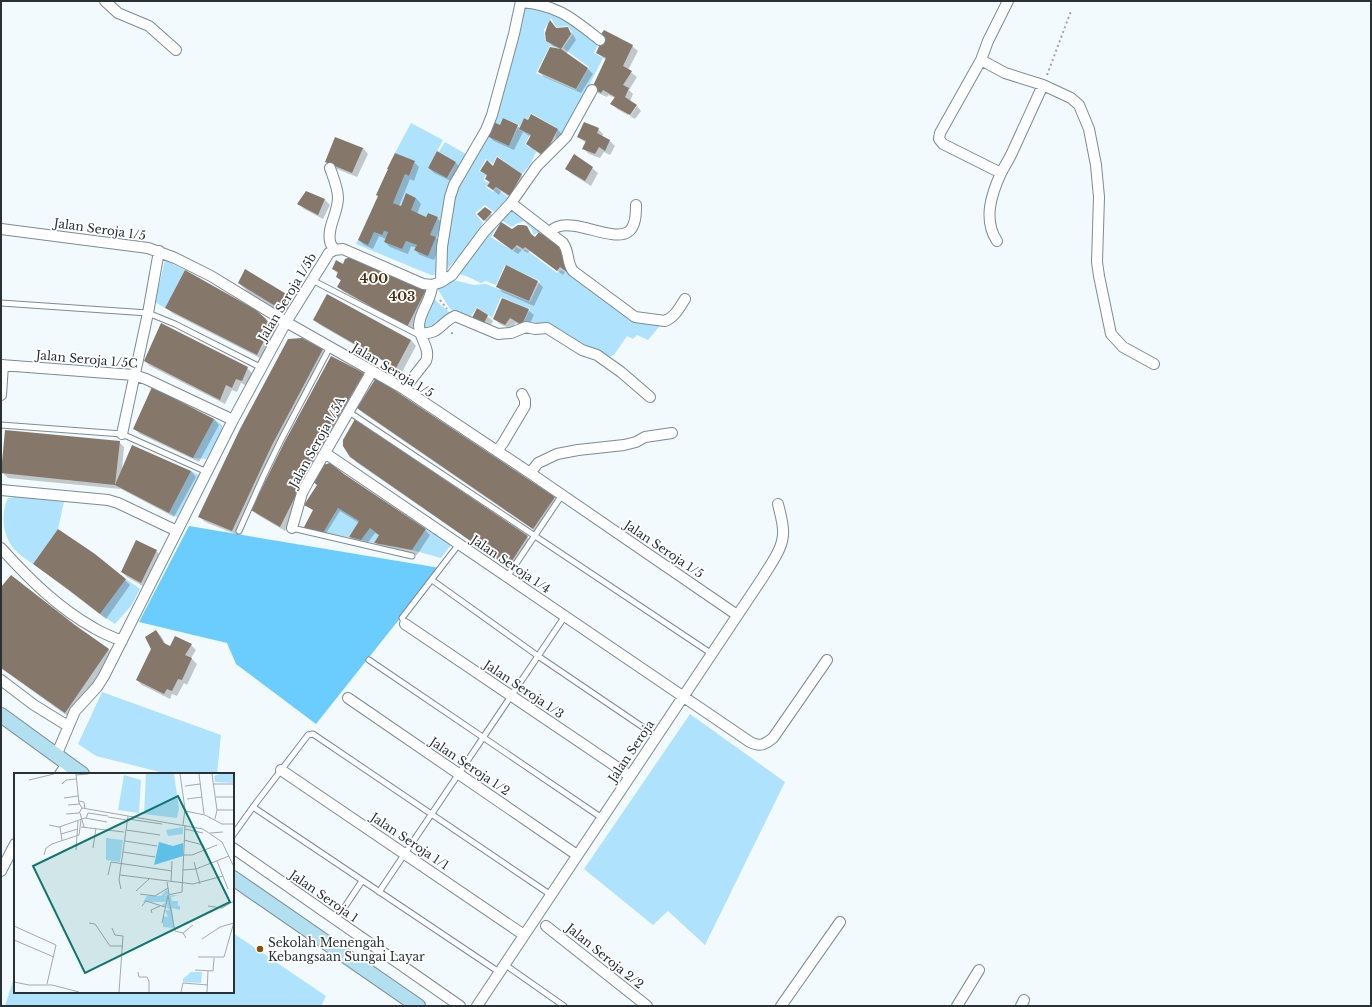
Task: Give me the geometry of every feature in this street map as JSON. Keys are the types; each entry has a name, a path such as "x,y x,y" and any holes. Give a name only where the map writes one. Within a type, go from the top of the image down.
{"main road":[{"path":"1,715 61,765 80,773"},
{"path":"234,879 418,1006"}],"street":[{"path":"105,1 118,13 149,26 176,50"},
{"path":"1001,173 943,144 939,139 940,133 981,60 988,41 1008,1"},
{"path":"404,389 426,362 428,357 428,352 419,326 420,319 436,284 450,196 454,185 486,130 492,115 521,2 536,3 566,14 600,40"},
{"path":"981,60 1005,73 1043,85 1076,101 1081,109 1089,129 1098,178 1097,262 1111,334 1123,347 1154,364"},
{"path":"997,241 993,235 989,213 990,205 1001,173 1011,155 1043,85"},
{"path":"436,284 452,275 480,237 511,203 537,166 566,137 592,90"},
{"path":"330,168 338,196 337,210 332,221 330,238 330,242 334,250"},
{"path":"511,203 563,243 567,248 569,265 573,271 635,317 665,321 676,313 685,299"},
{"path":"549,232 557,227 566,226 615,234 628,232 633,226 636,205"},
{"name":"Jalan Seroja 1/5","path":"1,229 133,245 159,251 211,276 286,322 404,389 530,473 737,616"},
{"name":"Jalan Seroja 1/5b","path":"61,765 68,726 75,711 100,682 233,420 286,322 329,253 334,250 347,250 423,284 436,284"},
{"path":"122,434 148,313 159,251"},
{"path":"421,335 436,332 443,324 455,316 498,334 511,333 526,327 547,328 582,350 597,355 621,372 650,397"},
{"path":"1,395 2,365"},
{"name":"Jalan Seroja 1/5C","path":"2,365 134,375 146,379 233,420"},
{"name":"Jalan Seroja 1/5A","path":"292,528 302,492 372,371"},
{"path":"497,451 525,406 525,400 522,394"},
{"path":"530,473 538,463 556,454 624,445 636,442 645,437 672,433"},
{"name":"Jalan Seroja 1/4","path":"325,453 683,697 750,742 757,745 765,745 773,738 827,660"},
{"path":"1,490 108,500 177,531"},
{"name":"Jalan Seroja","path":"477,1006 763,578 782,540 783,527 778,504"},
{"path":"1,548 40,588 58,604 93,628 122,641"},
{"name":"Jalan Seroja 1/3","path":"405,624 630,776"},
{"path":"1,680 34,705 68,726"},
{"name":"Jalan Seroja 1/2","path":"348,698 577,855"},
{"name":"Jalan Seroja 1/1","path":"281,770 524,935"},
{"path":"2,865 14,846"},
{"name":"Jalan Seroja 1","path":"234,849 460,1006"},
{"path":"781,1006 840,922"},
{"name":"Jalan Seroja 2/2","path":"546,926 647,1006"},
{"path":"957,1006 979,970"}],"lane":[{"path":"312,280 421,335"},
{"path":"1,302 148,313 175,324 262,368"},
{"path":"239,531 278,447 330,347"},
{"path":"349,412 712,654"},
{"path":"1,425 122,434 207,472"},
{"path":"507,577 562,495"},
{"path":"292,528 412,556"},
{"path":"405,624 402,618 459,544"},
{"path":"432,580 538,656 656,736"},
{"path":"380,892 565,616"},
{"path":"369,660 602,818"},
{"path":"234,834 308,735 313,734 551,895"},
{"path":"253,807 362,881 564,1006"},
{"path":"336,920 362,881"}],"path":[{"path":"1043,85 1071,11"},
{"path":"436,284 439,299 447,310 455,316"}],"shaded area":[{"path":"522,4 560,13 600,41 594,53 603,58 561,140 555,137 558,129 531,113 528,119 524,118 518,129 530,135 525,144 536,152 530,165 522,174 497,156 493,164 486,159 479,171 486,175 483,180 489,183 486,187 493,192 496,188 509,198 494,212 485,205 475,213 483,223 467,249 443,273 450,199 486,130","holes":["551,18 556,27 568,26 573,34 563,48 589,67 576,90 536,73 550,46 559,48 545,40 544,30","503,118 519,125 509,146 487,136 494,122 500,125"]},
{"path":"411,123 443,140 428,168 448,178 456,162 439,152 445,142 466,154 451,184 438,272 436,275 431,275 356,244 358,240 368,244 374,232 381,235 384,231 388,232 384,242 402,249 406,241 417,245 414,250 428,255 436,237 430,235 438,217 428,213 426,217 411,210 416,198 406,193 401,206 393,203 405,174 409,176 415,162 395,153"},
{"path":"509,210 518,211 542,230 534,235 531,228 524,221 512,227 501,220 491,237 513,251 516,247 523,251 525,249 557,273 561,270 566,273 570,271 624,314 660,324 648,340 637,335 633,339 627,336 614,355 609,357 586,349 552,326 545,323 532,326 523,324 530,309 501,297 492,318 477,307 468,318 450,309 437,288 445,286 453,280 474,285 486,284 530,302 540,281 505,265 496,285 486,281 481,283 455,273"},
{"path":"165,260 185,270 165,308 155,302"},
{"path":"433,296 437,302 453,315 425,330 425,321"},
{"path":"214,419 222,425 223,429 206,459 193,458"},
{"path":"191,471 199,475 177,517 169,513"},
{"path":"15,497 64,502 58,529 33,564 15,550 5,532 4,511 8,498"},
{"path":"338,508 359,521 349,537 323,533"},
{"path":"189,526 440,568 316,724 236,664 227,643 139,622"},
{"path":"370,528 379,535 374,543 361,540"},
{"path":"426,529 451,545 441,558 412,550"},
{"path":"126,579 140,589 131,606 115,624 100,614"},
{"path":"102,692 221,735 217,773 164,773 96,756 78,744"},
{"path":"690,714 785,782 705,945 668,911 653,925 584,869"},
{"name":"Sekolah Menengah Kebangsaan Sungai Layar","path":"234,934 326,996 321,1006 5,1006 14,977 14,993 234,993"}],"building":[{"path":"550,20 556,28 568,27 571,34 561,49 546,41 545,33"},
{"path":"604,30 633,45 623,66 632,71 623,85 629,88 625,97 637,105 630,115 610,104 615,97 603,90 601,93 592,88 606,58 596,53 602,40 599,37"},
{"path":"550,47 561,49 588,68 576,89 538,72"},
{"path":"531,114 558,129 544,156 526,144 531,135 519,129 524,118 528,120"},
{"path":"503,118 518,125 509,146 487,136 494,122 500,125"},
{"path":"584,122 599,128 597,133 610,140 605,151 599,147 595,154 582,149 586,141 577,137"},
{"path":"335,137 363,148 352,173 325,162"},
{"path":"437,151 456,162 447,178 428,168"},
{"path":"395,153 415,161 409,176 405,174 393,203 401,206 406,193 416,198 411,210 426,217 428,213 438,217 430,235 436,237 428,256 414,250 417,245 406,241 402,249 384,242 388,232 384,231 382,235 374,232 368,245 358,240"},
{"path":"574,154 593,167 585,181 565,169"},
{"path":"497,157 522,174 510,196 496,187 493,190 487,186 490,182 485,179 487,175 480,171 487,160 493,166"},
{"path":"306,191 325,199 318,215 297,204"},
{"path":"485,207 492,212 484,221 477,214"},
{"path":"501,222 512,229 518,225 527,226 531,234 535,237 539,232 541,234 543,232 566,251 569,267 567,272 560,267 557,271 525,247 523,249 517,245 512,250 493,236"},
{"path":"353,256 427,288 407,327 337,287 341,280 336,277 338,272 332,269 336,260 343,264 345,259"},
{"path":"506,265 538,281 529,301 496,287"},
{"path":"245,269 288,295 280,309 238,283"},
{"path":"185,270 256,310 265,318 271,326 257,355 165,308"},
{"path":"327,294 411,340 396,368 313,320"},
{"path":"502,298 529,309 522,325 510,318 505,325 493,319"},
{"path":"477,308 488,315 482,327 471,320"},
{"path":"161,323 248,367 242,381 236,379 232,388 226,385 220,400 144,361"},
{"path":"302,338 323,349 272,445 232,531 198,517 240,429 288,339"},
{"path":"331,356 364,373 314,459 280,527 251,510 284,443"},
{"path":"376,378 555,497 533,529 357,408"},
{"path":"152,387 214,419 193,458 133,429"},
{"path":"355,419 528,536 508,567 350,457 343,446 343,440"},
{"path":"5,430 120,441 115,485 1,473"},
{"path":"132,445 191,471 169,513 115,485"},
{"path":"330,463 426,529 412,550 374,543 379,535 370,528 361,540 349,537 359,521 338,508 323,533 303,529 313,510 304,505 317,485 312,481 322,465"},
{"path":"58,529 95,554 126,579 100,614 33,564"},
{"path":"136,540 157,550 141,583 121,572"},
{"path":"11,575 75,625 109,649 65,713 1,668 1,587"},
{"path":"156,630 164,643 170,646 175,636 192,644 185,655 192,658 182,680 178,679 172,691 167,689 164,694 136,680 151,649 145,637"}],"place":[{"name":"Sekolah Menengah Kebangsaan Sungai Layar","path":"260,949"}],"district":[{"name":"400","path":"374,278"},
{"name":"403","path":"402,296"}]}
